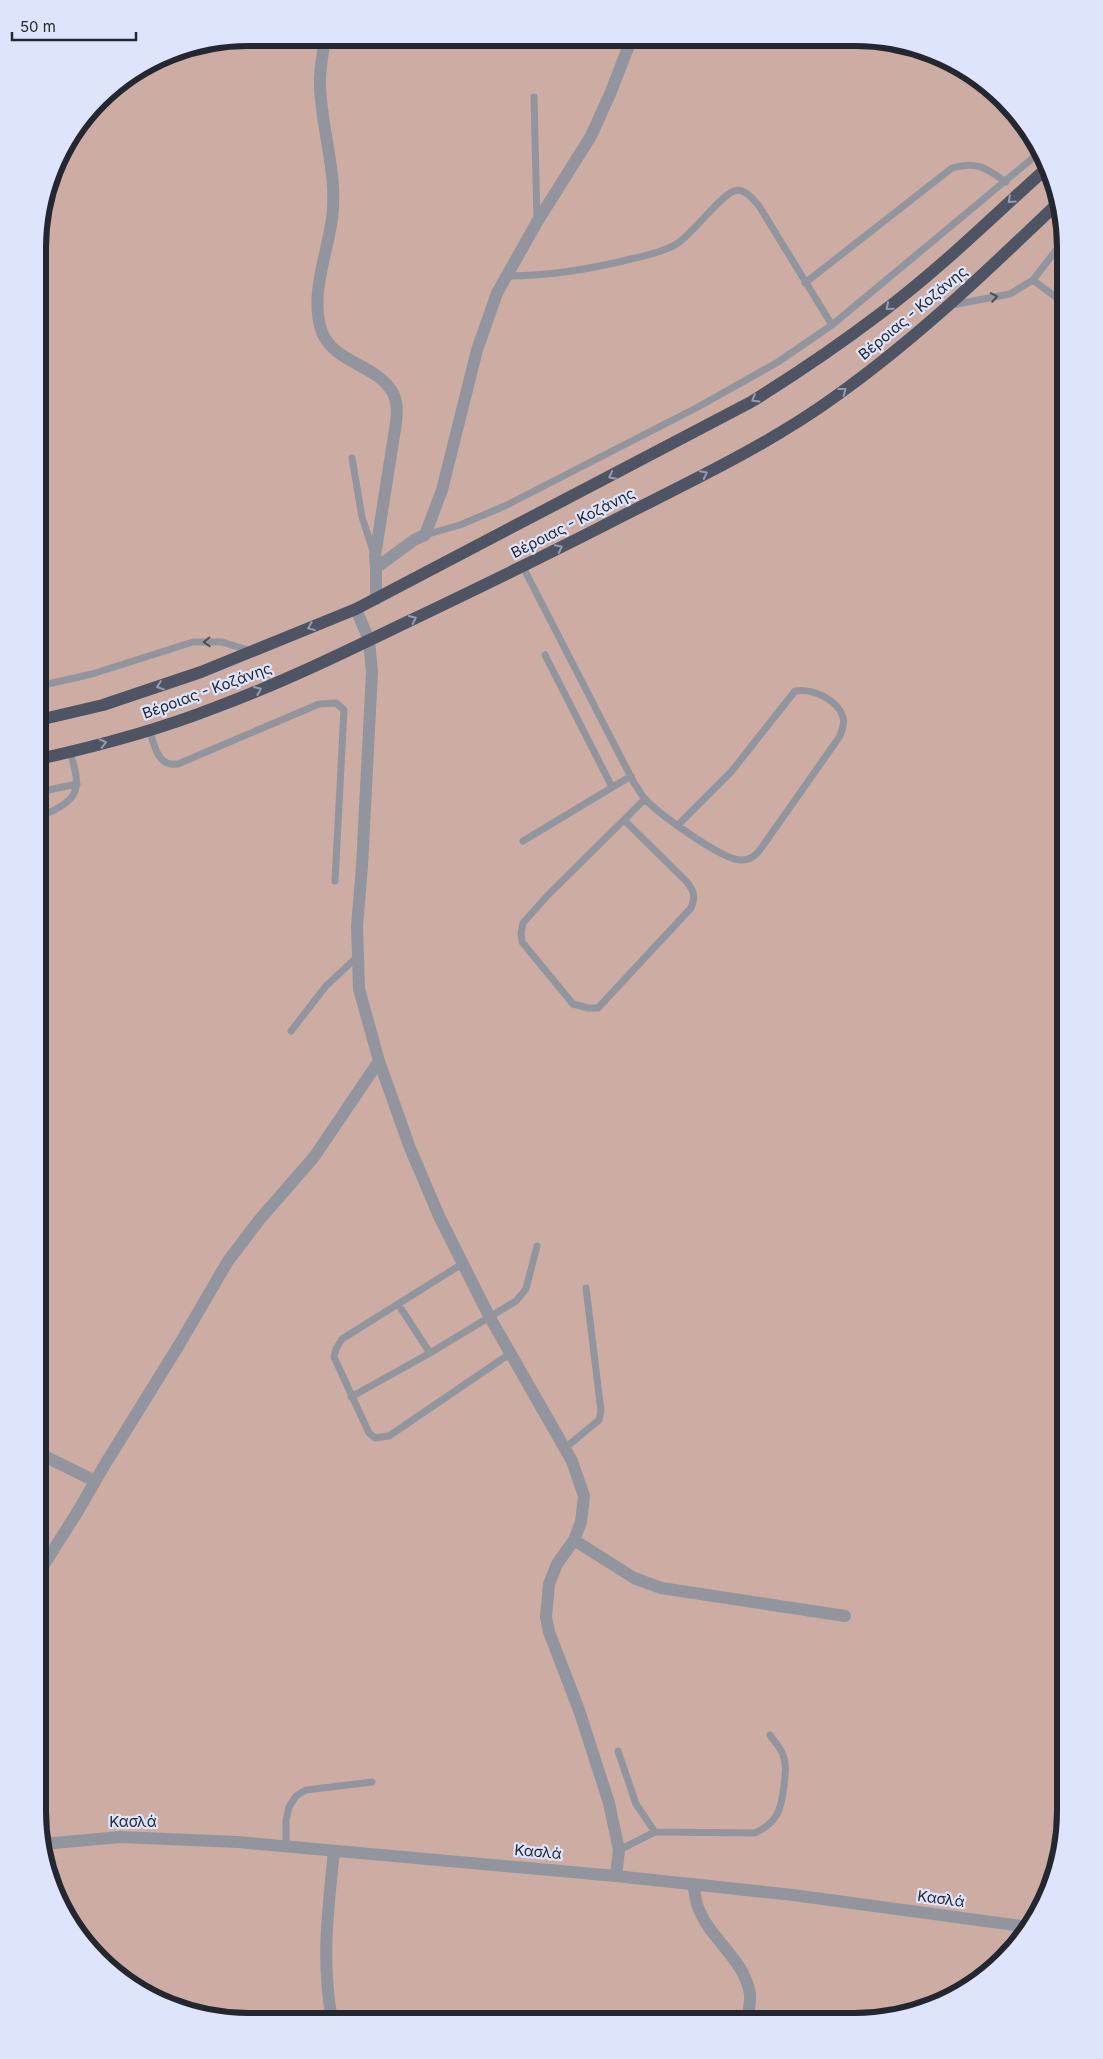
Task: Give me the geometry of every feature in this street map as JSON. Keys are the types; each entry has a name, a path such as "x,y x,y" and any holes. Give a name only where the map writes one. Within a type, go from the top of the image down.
{"main road":[{"name":"Βέροιας - Κοζάνης","path":"46,718 102,705 201,672 356,609 751,402 813,362 895,302 1042,173"},
{"name":"Βέροιας - Κοζάνης","path":"46,757 70,752 149,729 222,705 320,664 523,567 780,432 834,398 889,356 951,305 1053,208"}],"street":[{"path":"324,46 320,86 334,192 332,219 320,281 318,318 323,334 332,347 386,383 394,394 397,407 375,562 376,599"},
{"path":"375,562 424,535 442,490 487,317 506,276 537,222 591,136 629,46"},
{"path":"356,609 369,640 372,672 357,926 359,989 379,1061 410,1148 439,1216 489,1316 572,1461 584,1496 582,1522 574,1540 557,1564 549,1584 546,1617 549,1632 579,1710 606,1793 619,1850 616,1876"},
{"path":"46,1561 179,1345 228,1261 260,1219 314,1157 379,1061"},
{"path":"46,1457 95,1481"},
{"path":"574,1540 634,1578 661,1588 845,1616"},
{"name":"Κασλά","path":"49,1843 96,1838 154,1837 334,1851 694,1884 1021,1926"},
{"path":"331,2013 326,1991 325,1961 334,1851"},
{"path":"694,1884 698,1907 710,1927 732,1954 746,1976 750,1996 748,2013"}],"lane":[{"path":"534,97 537,222"},
{"path":"424,535 460,524 507,505 698,407 778,362 832,325 1035,157"},
{"path":"805,283 952,168 976,164 988,169 1006,182"},
{"path":"506,276 546,275 590,269 653,253 678,243 728,195 738,190 744,192 758,206 832,325"},
{"path":"951,305 1010,294 1033,280 1055,253 1057,244"},
{"path":"1033,280 1057,297"},
{"path":"352,458 362,517 375,562"},
{"path":"523,567 631,776 645,799 678,825 712,849 731,858 740,860 754,857 840,736 843,717 836,705 813,691 802,689 795,691 731,772 678,825"},
{"path":"46,684 92,674 193,642 222,642 254,652"},
{"path":"545,655 612,787"},
{"path":"149,729 162,762 168,765 178,764 319,704 336,703 344,710 335,881"},
{"path":"46,814 61,807 74,794 77,784 76,773 70,752"},
{"path":"523,841 631,776"},
{"path":"46,791 77,784"},
{"path":"624,820 694,890 695,900 691,908 598,1008 580,1007 573,1004 522,942 521,933 524,923 547,896 645,799"},
{"path":"291,1031 326,986 357,957"},
{"path":"351,1397 430,1353 516,1301 526,1289 537,1246"},
{"path":"462,1264 342,1339 336,1349 334,1357 369,1433 375,1438 389,1436 511,1352"},
{"path":"565,1448 600,1420 601,1411 586,1288"},
{"path":"398,1304 430,1353"},
{"path":"619,1850 655,1832 755,1833 768,1827 782,1806 786,1768 783,1753 770,1735"},
{"path":"618,1751 636,1804 655,1832"},
{"path":"286,1847 286,1820 289,1807 296,1796 306,1790 372,1782"}],"shaded area":[{"path":"855,46 894,50 920,57 944,67 967,80 988,96 1007,115 1023,136 1036,159 1046,183 1053,209 1057,248 1057,1811 1050,1863 1036,1900 1023,1923 998,1954 978,1971 956,1986 920,2002 894,2009 855,2013 248,2013 222,2011 196,2006 159,1992 136,1979 115,1963 96,1944 80,1923 67,1900 57,1876 50,1850 46,1811 46,248 48,222 53,196 67,159 80,136 105,105 136,80 159,67 196,53 235,47"}]}
